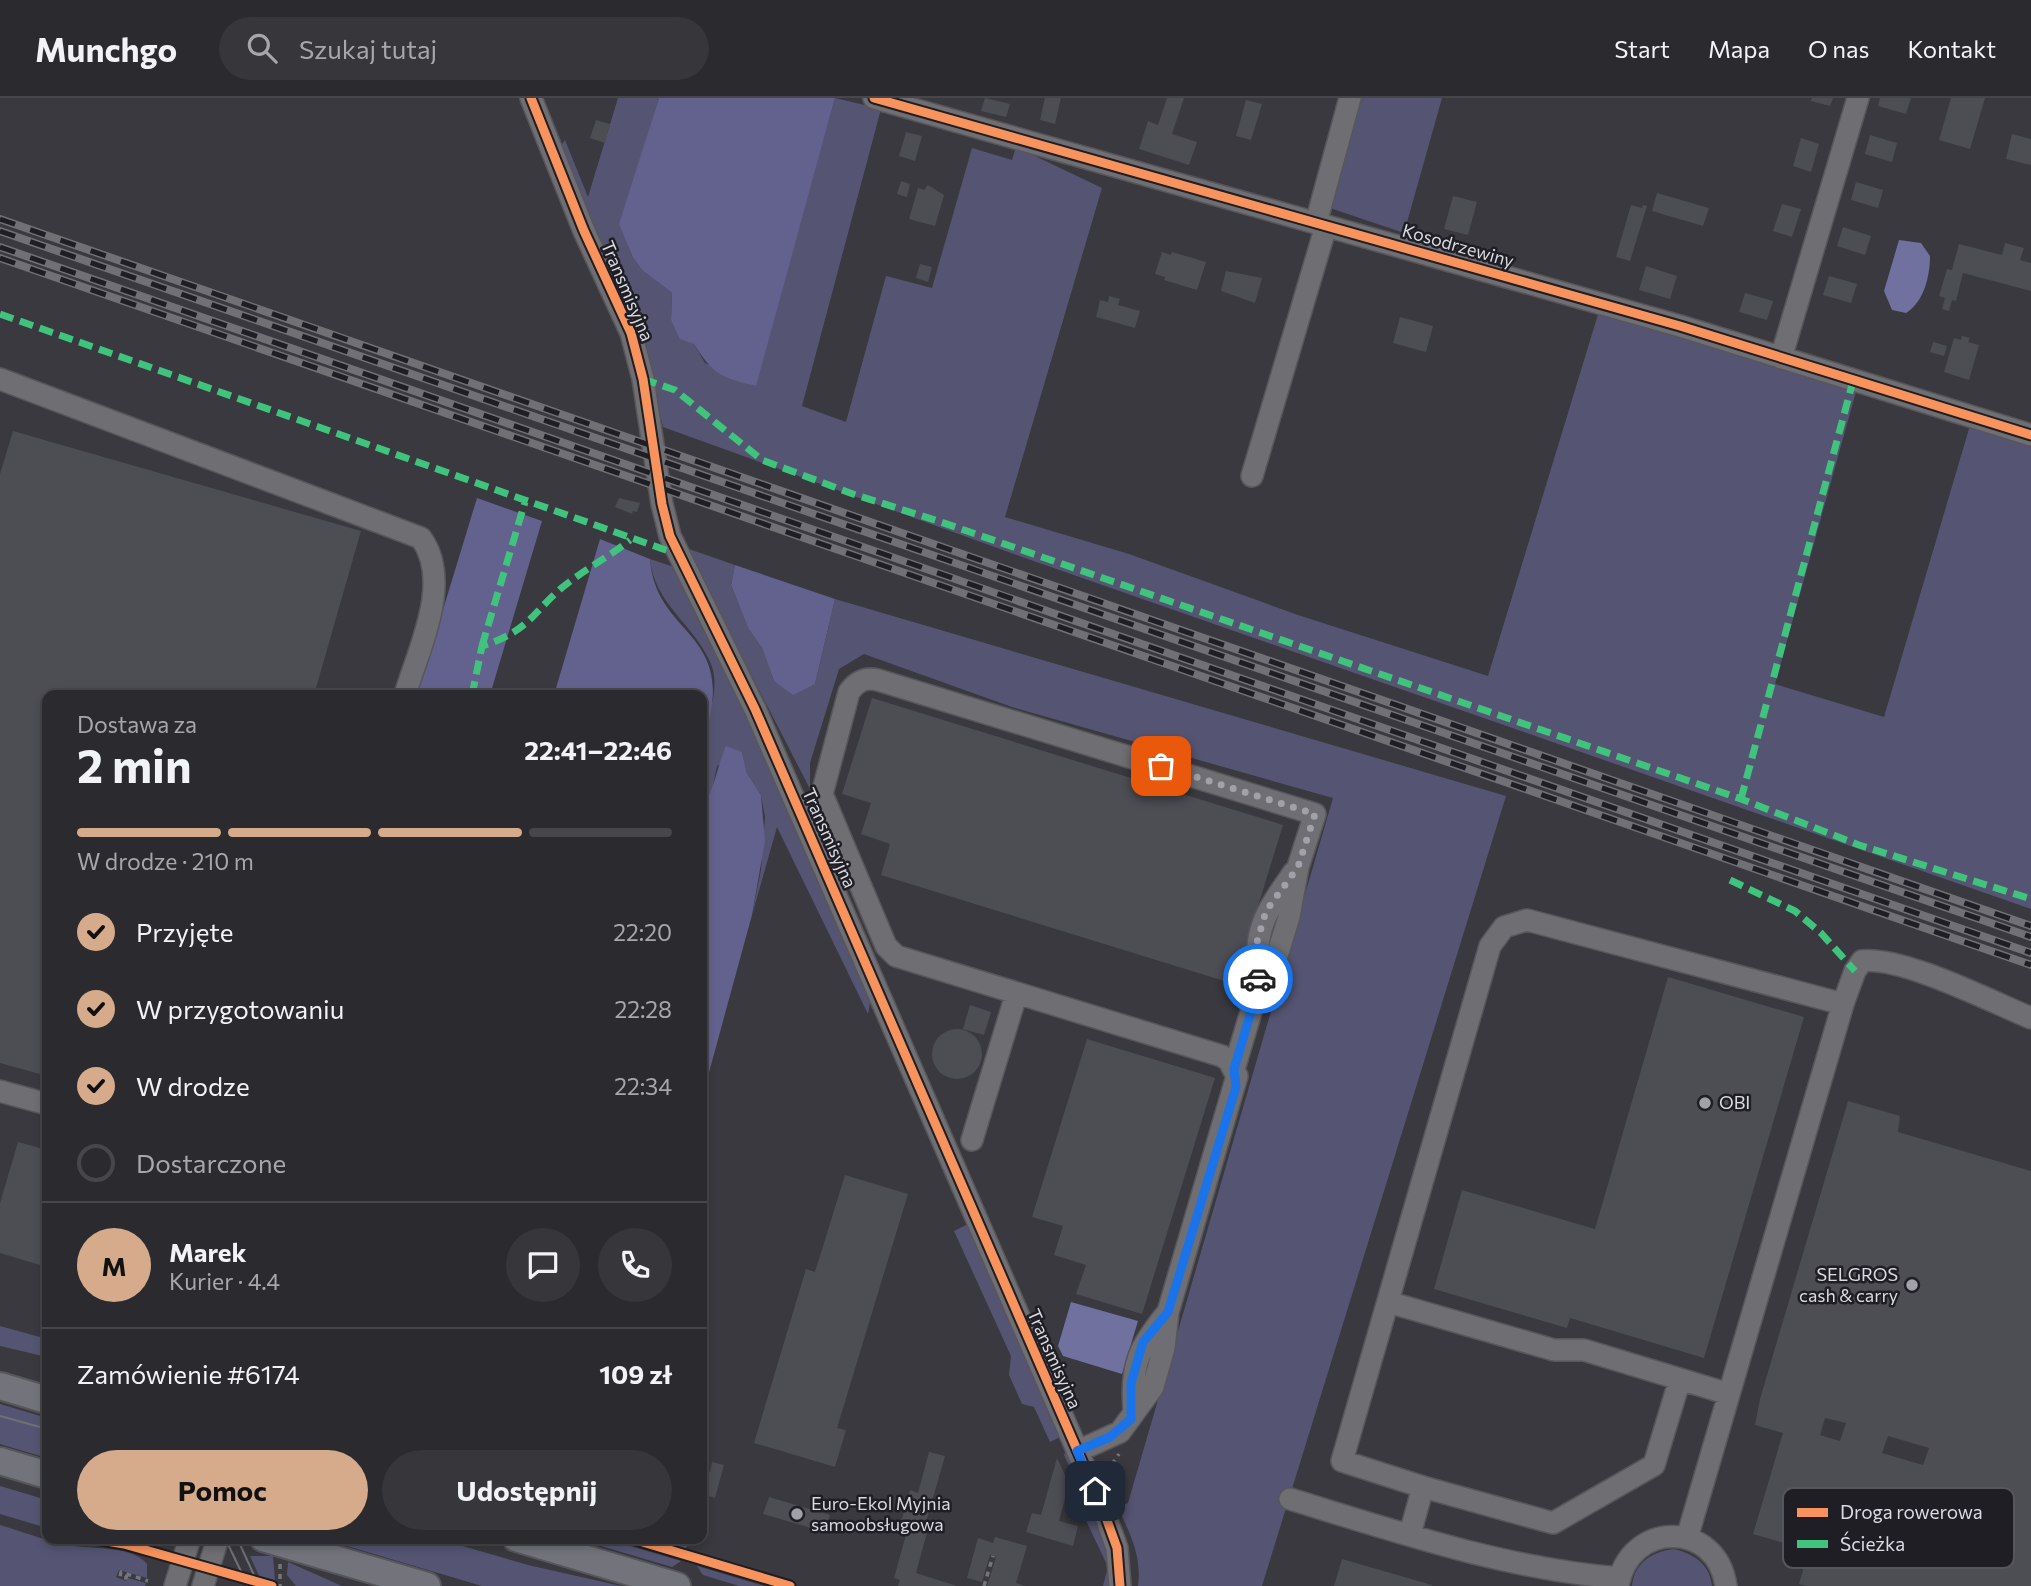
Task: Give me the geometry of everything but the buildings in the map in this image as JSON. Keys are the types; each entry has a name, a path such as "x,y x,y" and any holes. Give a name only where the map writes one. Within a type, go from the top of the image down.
{"main road":[{"path":"0,1387 42,1399"},
{"path":"0,1461 42,1474"},
{"path":"284,1544 427,1586"},
{"path":"536,1544 677,1586"}],"street":[{"name":"Transmisyjna","path":"531,98 584,231 631,333 643,379 662,504 670,536 755,709 1077,1451 1117,1548 1120,1586"},
{"name":"Kosodrzewiny","path":"874,98 1680,326 2031,435"},
{"path":"1252,476 1321,224 1350,98"},
{"path":"1781,358 1858,98"},
{"path":"0,379 421,538 427,546 434,595 406,690"},
{"path":"1077,1451 1120,1432 1131,1419 1134,1410 1131,1383 1143,1342 1168,1312 1236,1087 1234,1069 1259,985 1276,959 1289,917 1298,867 1315,814 878,680 861,680 849,692 821,794 886,946 895,957 1222,1056 1234,1069"},
{"path":"1680,1379 1654,1465 1553,1523 1423,1487 1342,1461 1490,946 1504,927 1527,920 1594,940 1843,1004"},
{"path":"1687,1538 1843,1004 1855,971 1862,961 1875,959 1913,970 2031,1018"},
{"path":"972,1140 1016,995"},
{"path":"0,1091 42,1103"},
{"path":"1388,1302 1554,1350 1584,1350 1729,1394"},
{"path":"1410,1534 1423,1487"},
{"path":"1290,1499 1528,1566 1619,1582 1627,1561 1643,1545 1664,1537 1687,1538 1707,1549 1727,1583"},
{"path":"176,1586 188,1544"},
{"path":"203,1586 216,1544"},
{"path":"1528,1566 1538,1586"}],"path":[{"path":"984,1586 993,1556"},
{"path":"280,1586 281,1558"},
{"path":"127,1575 150,1584 156,1572"}],"shaded area":[{"path":"618,98 659,98 620,225 633,258 643,271 672,293 671,320 694,344 705,363 755,386 835,98 881,109 802,406 846,422 886,276 932,288 972,148 1012,160 1016,147 1102,188 1005,517 1129,554 1298,615 1488,676 1599,311 1857,388 1775,684 1884,717 1971,422 2031,440 2031,909 1025,558 663,427 647,354 561,146 565,140 588,197"},
{"path":"659,98 835,98 756,386 719,373 706,362 694,344 680,339 671,320 672,293 643,271 633,258 619,224"},
{"path":"1359,98 1442,98 1404,233 1330,208"},
{"path":"1899,240 1921,243 1930,256 1925,288 1917,302 1906,313 1892,310 1884,291"},
{"path":"477,498 542,521 491,690 419,690"},
{"path":"600,539 650,559 656,586 666,606 705,656 712,678 712,706 707,724 707,690 555,690"},
{"path":"686,548 735,565 731,585 748,628 762,648 774,681 815,684 835,599 1506,796 1262,1586 1138,1586 1137,1555 1118,1508 1128,1503 1333,798 1012,707 864,654 839,669 810,763 810,789"},
{"path":"650,559 674,567 785,797 871,998 868,1014 777,827 752,915 761,870 765,817 761,795 747,773 742,752 717,766 711,795 707,800 707,722 714,693 714,674 704,650 667,602 653,575"},
{"path":"735,565 835,599 815,684 793,695 774,681 762,648 748,628 731,585"},
{"path":"726,746 742,752 747,773 761,795 765,841 752,915 707,1080 707,798"},
{"path":"970,1223 1062,1436 1050,1442 1034,1407 1022,1404 1009,1375 1011,1356 954,1231"},
{"path":"1071,1302 1138,1321 1122,1374 1063,1356 1058,1346"},
{"path":"0,1326 42,1338 42,1356 0,1346"},
{"path":"0,1404 42,1417 42,1457 0,1444"},
{"path":"1067,1449 1107,1545 1110,1586 1103,1586 1108,1567 1082,1512 1090,1508 1064,1455"},
{"path":"0,1486 42,1499 42,1527 0,1514"},
{"path":"0,1525 42,1538 42,1544 113,1549 133,1554 147,1564 147,1578 119,1570 116,1577 146,1583 145,1586 0,1586"},
{"path":"340,1544 456,1544 528,1565 621,1586 482,1586"},
{"path":"594,1544 623,1544 681,1561 672,1567"},
{"path":"658,1544 687,1544 685,1552"},
{"path":"1673,1549 1687,1553 1699,1561 1708,1572 1712,1586 1632,1586 1636,1571 1645,1560"},
{"path":"250,1556 273,1556 275,1581 260,1578"},
{"path":"288,1562 342,1586 296,1586 287,1575"},
{"path":"697,1566 764,1586 739,1586 703,1575"}],"tram line":[{"path":"0,1416 42,1428"},
{"path":"228,1544 248,1586"},
{"path":"240,1544 259,1586"}],"railway":[{"path":"0,219 2031,926"},
{"path":"0,231 2031,937"},
{"path":"0,247 2031,953"},
{"path":"0,258 2031,965"}],"marked path":[{"path":"0,314 677,554"},
{"path":"643,379 675,390 762,460 853,494 941,522 1741,799 1859,845 2031,899"},
{"path":"1741,799 1853,381"},
{"path":"482,646 525,502"},
{"path":"473,690 482,646 513,633 559,590 630,540"},
{"path":"1730,880 1795,911 1821,933 1855,971"}],"cycle path":[{"path":"531,98 584,231 631,333 643,379 662,504 670,536 755,709 1104,1512 1117,1548 1120,1586"},
{"path":"874,98 1680,326 2031,435"},
{"path":"124,1544 272,1586"},
{"path":"649,1544 790,1586"}],"way so far":[{"path":"1161,766 1315,814 1298,867 1266,911 1255,949 1258,979"}],"place":[{"name":"OBI","path":"1705,1103"},
{"name":"SELGROS cash & carry","path":"1912,1285"},
{"name":"Euro-Ekol Myjnia samoobsługowa","path":"797,1514"}],"route":[{"path":"1095,1491 1077,1451 1120,1432 1131,1419 1134,1410 1131,1383 1143,1342 1168,1312 1185,1259 1236,1087 1237,1076 1234,1069 1259,985 1258,979"}]}
